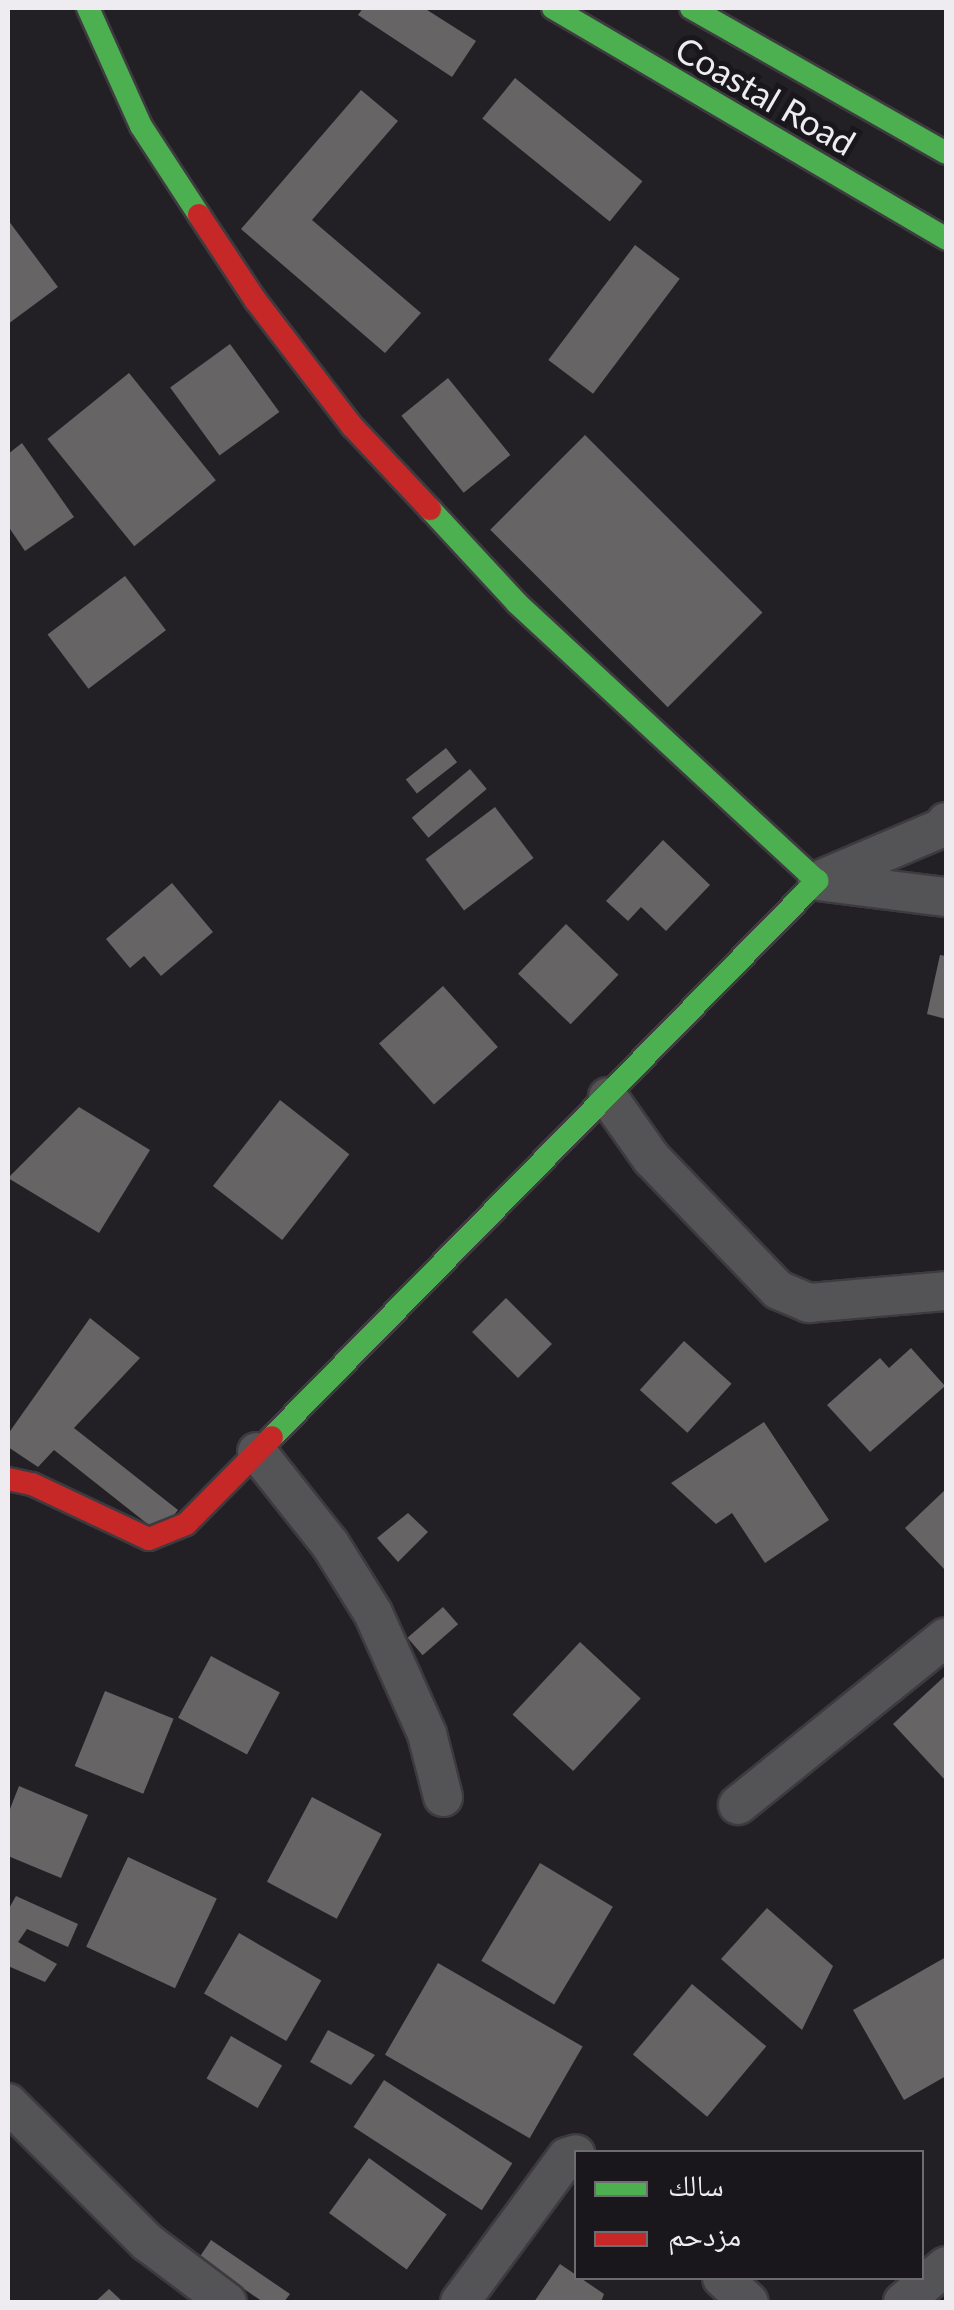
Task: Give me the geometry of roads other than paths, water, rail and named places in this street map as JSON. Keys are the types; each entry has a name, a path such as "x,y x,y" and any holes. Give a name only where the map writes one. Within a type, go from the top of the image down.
{"main road":[{"path":"8,1479 32,1484 149,1539 186,1524 817,881 517,602 352,426 256,301 141,126 88,8"},
{"name":"Coastal Road","path":"553,8 712,105 946,239"},
{"name":"Coastal Road","path":"692,8 946,153"}],"street":[{"path":"817,881 944,827 946,822"},
{"path":"817,881 946,897"},
{"path":"608,1097 651,1158 778,1290 808,1303 946,1291"},
{"path":"257,1452 330,1544 374,1613 427,1734 442,1797"},
{"path":"738,1805 946,1637"},
{"path":"8,2103 148,2242 228,2302"},
{"path":"460,2302 567,2157 574,2155"},
{"path":"903,2302 946,2266"},
{"path":"724,2280 748,2302"}]}
